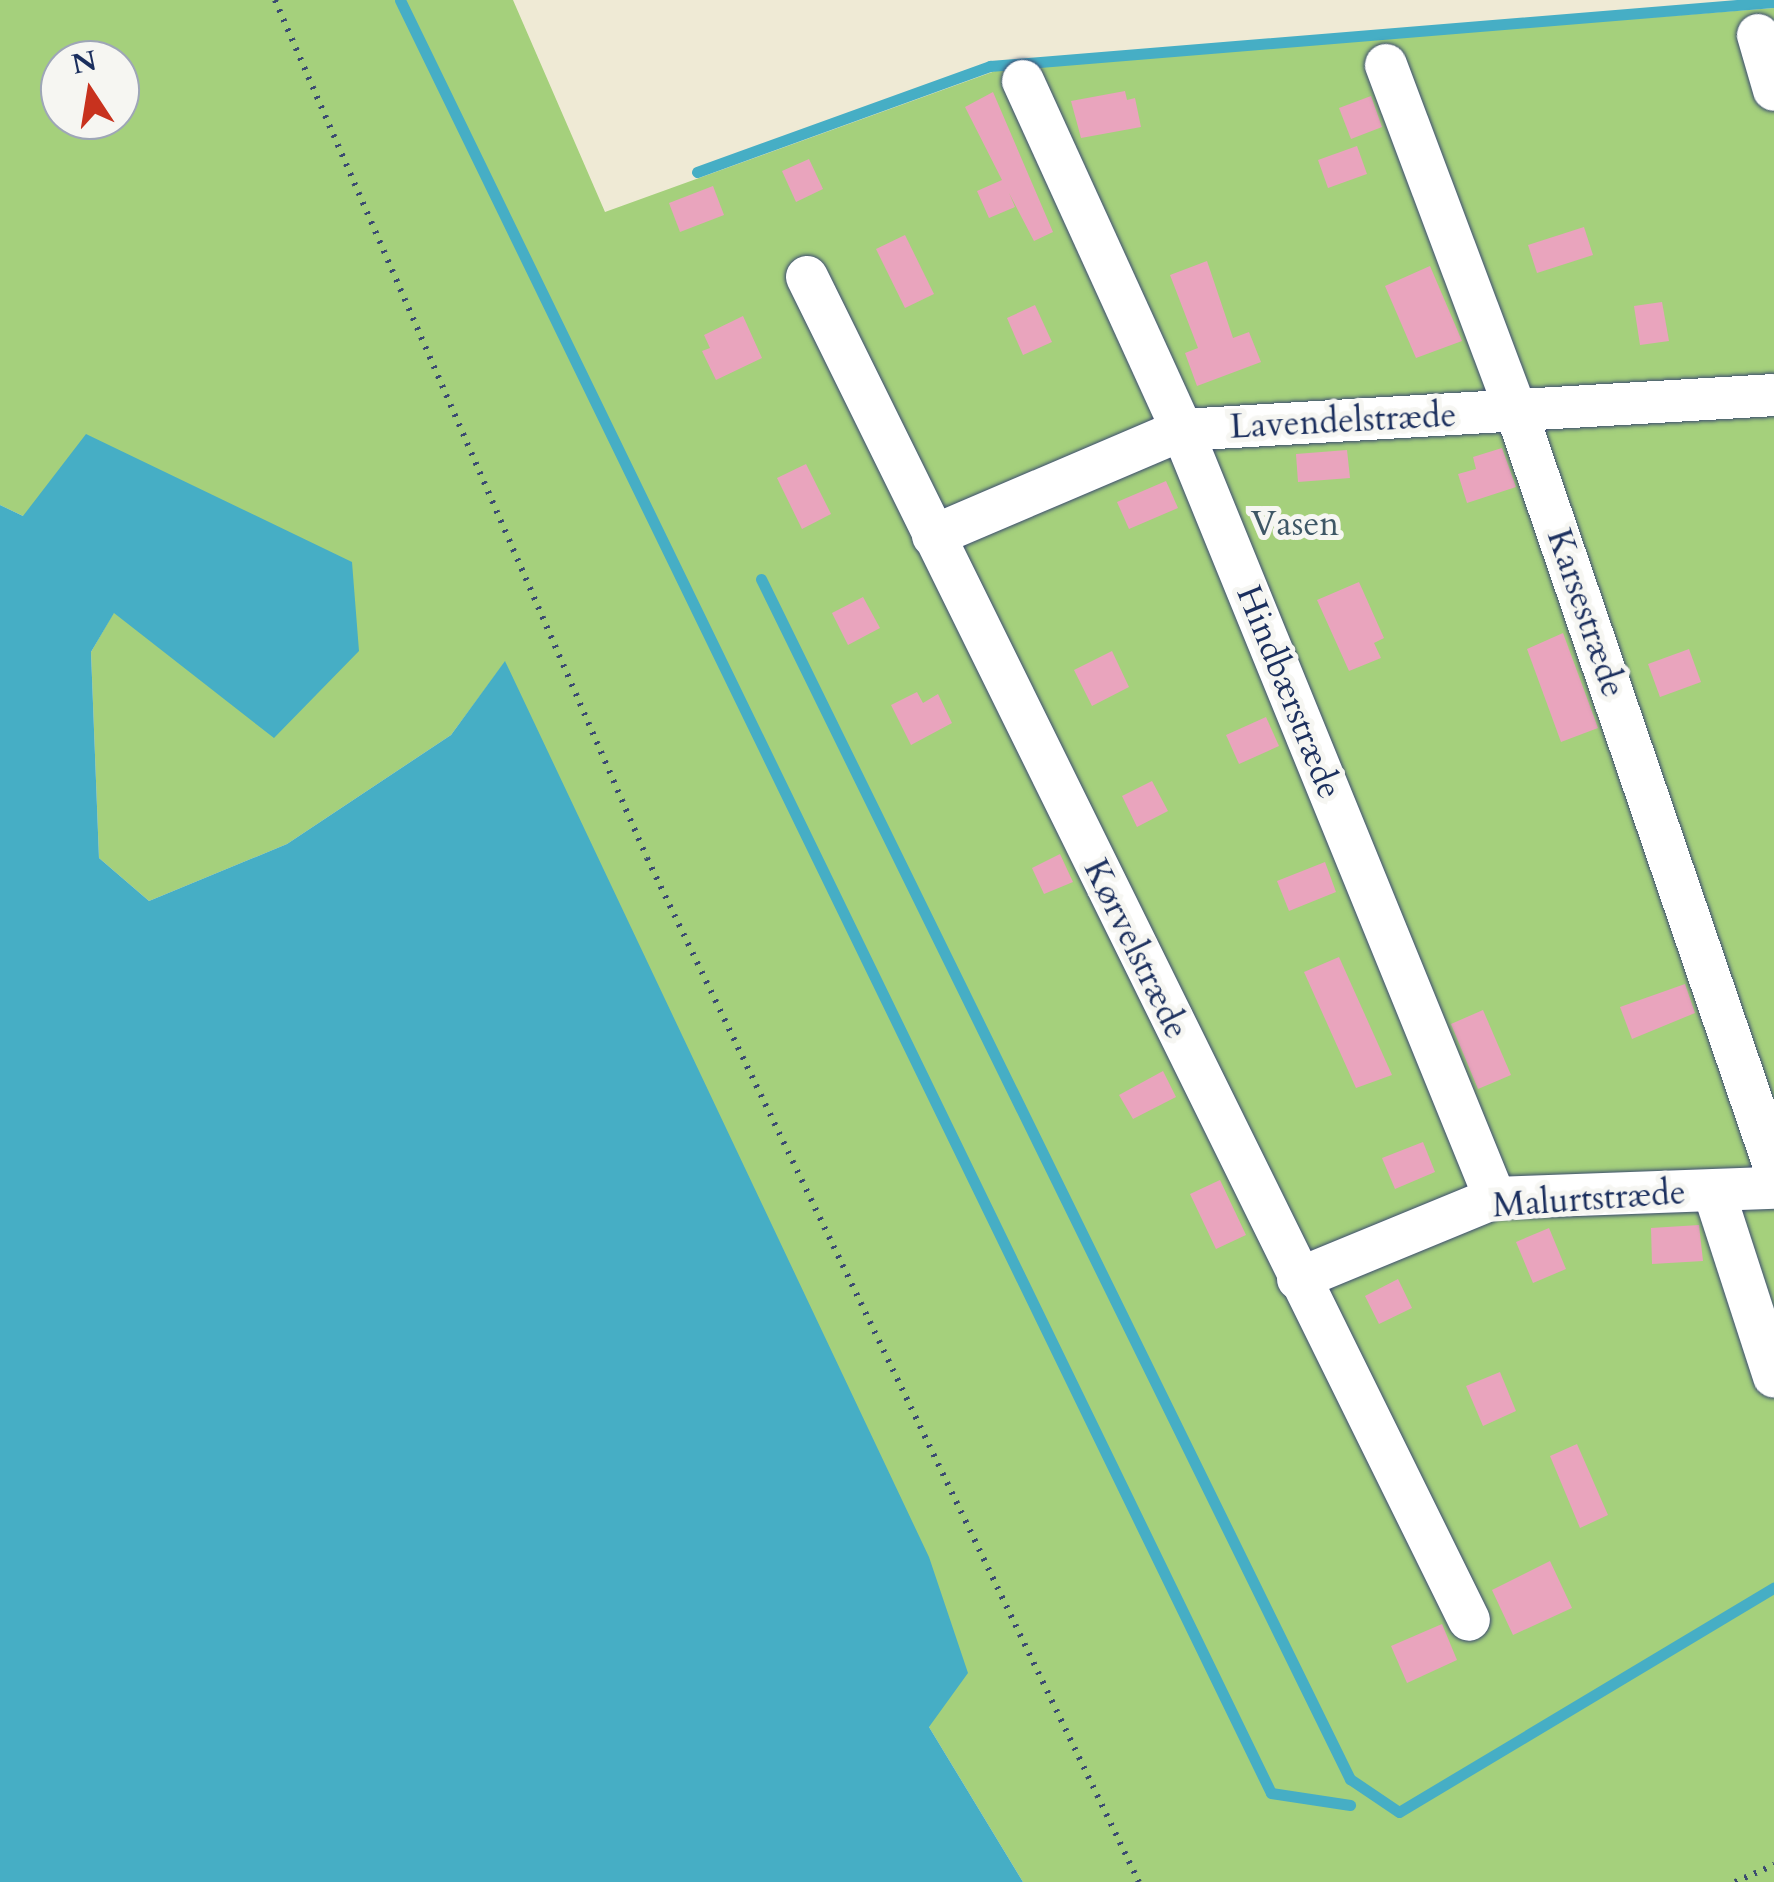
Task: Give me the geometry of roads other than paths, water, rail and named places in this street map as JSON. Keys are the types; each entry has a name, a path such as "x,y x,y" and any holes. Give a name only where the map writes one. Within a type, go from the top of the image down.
{"lane":[{"path":"1758,36 1774,90"},
{"name":"Karsestræde","path":"1386,65 1516,410 1774,1166"},
{"name":"Hindbærstræde","path":"1023,81 1182,430 1495,1198"},
{"name":"Kørvelstræde","path":"807,277 1298,1280 1469,1620"},
{"name":"Lavendelstræde","path":"933,536 1182,430 1774,395"},
{"name":"Malurtstræde","path":"1298,1280 1495,1198 1774,1188"},
{"path":"1714,1192 1774,1377"}],"water":[{"path":"86,434 352,562 359,651 274,738 114,613 91,652 99,858 149,901 287,844 451,735 505,661 929,1557 968,1673 929,1727 1023,1882 0,1882 0,505 23,516"}],"waterway":[{"path":"400,0 1271,1793 1350,1805"},
{"path":"697,172 990,66 1774,2"},
{"path":"761,579 1350,1779 1399,1812 1774,1588"}],"park label":[{"name":"Vasen","path":"1295,524"}]}
